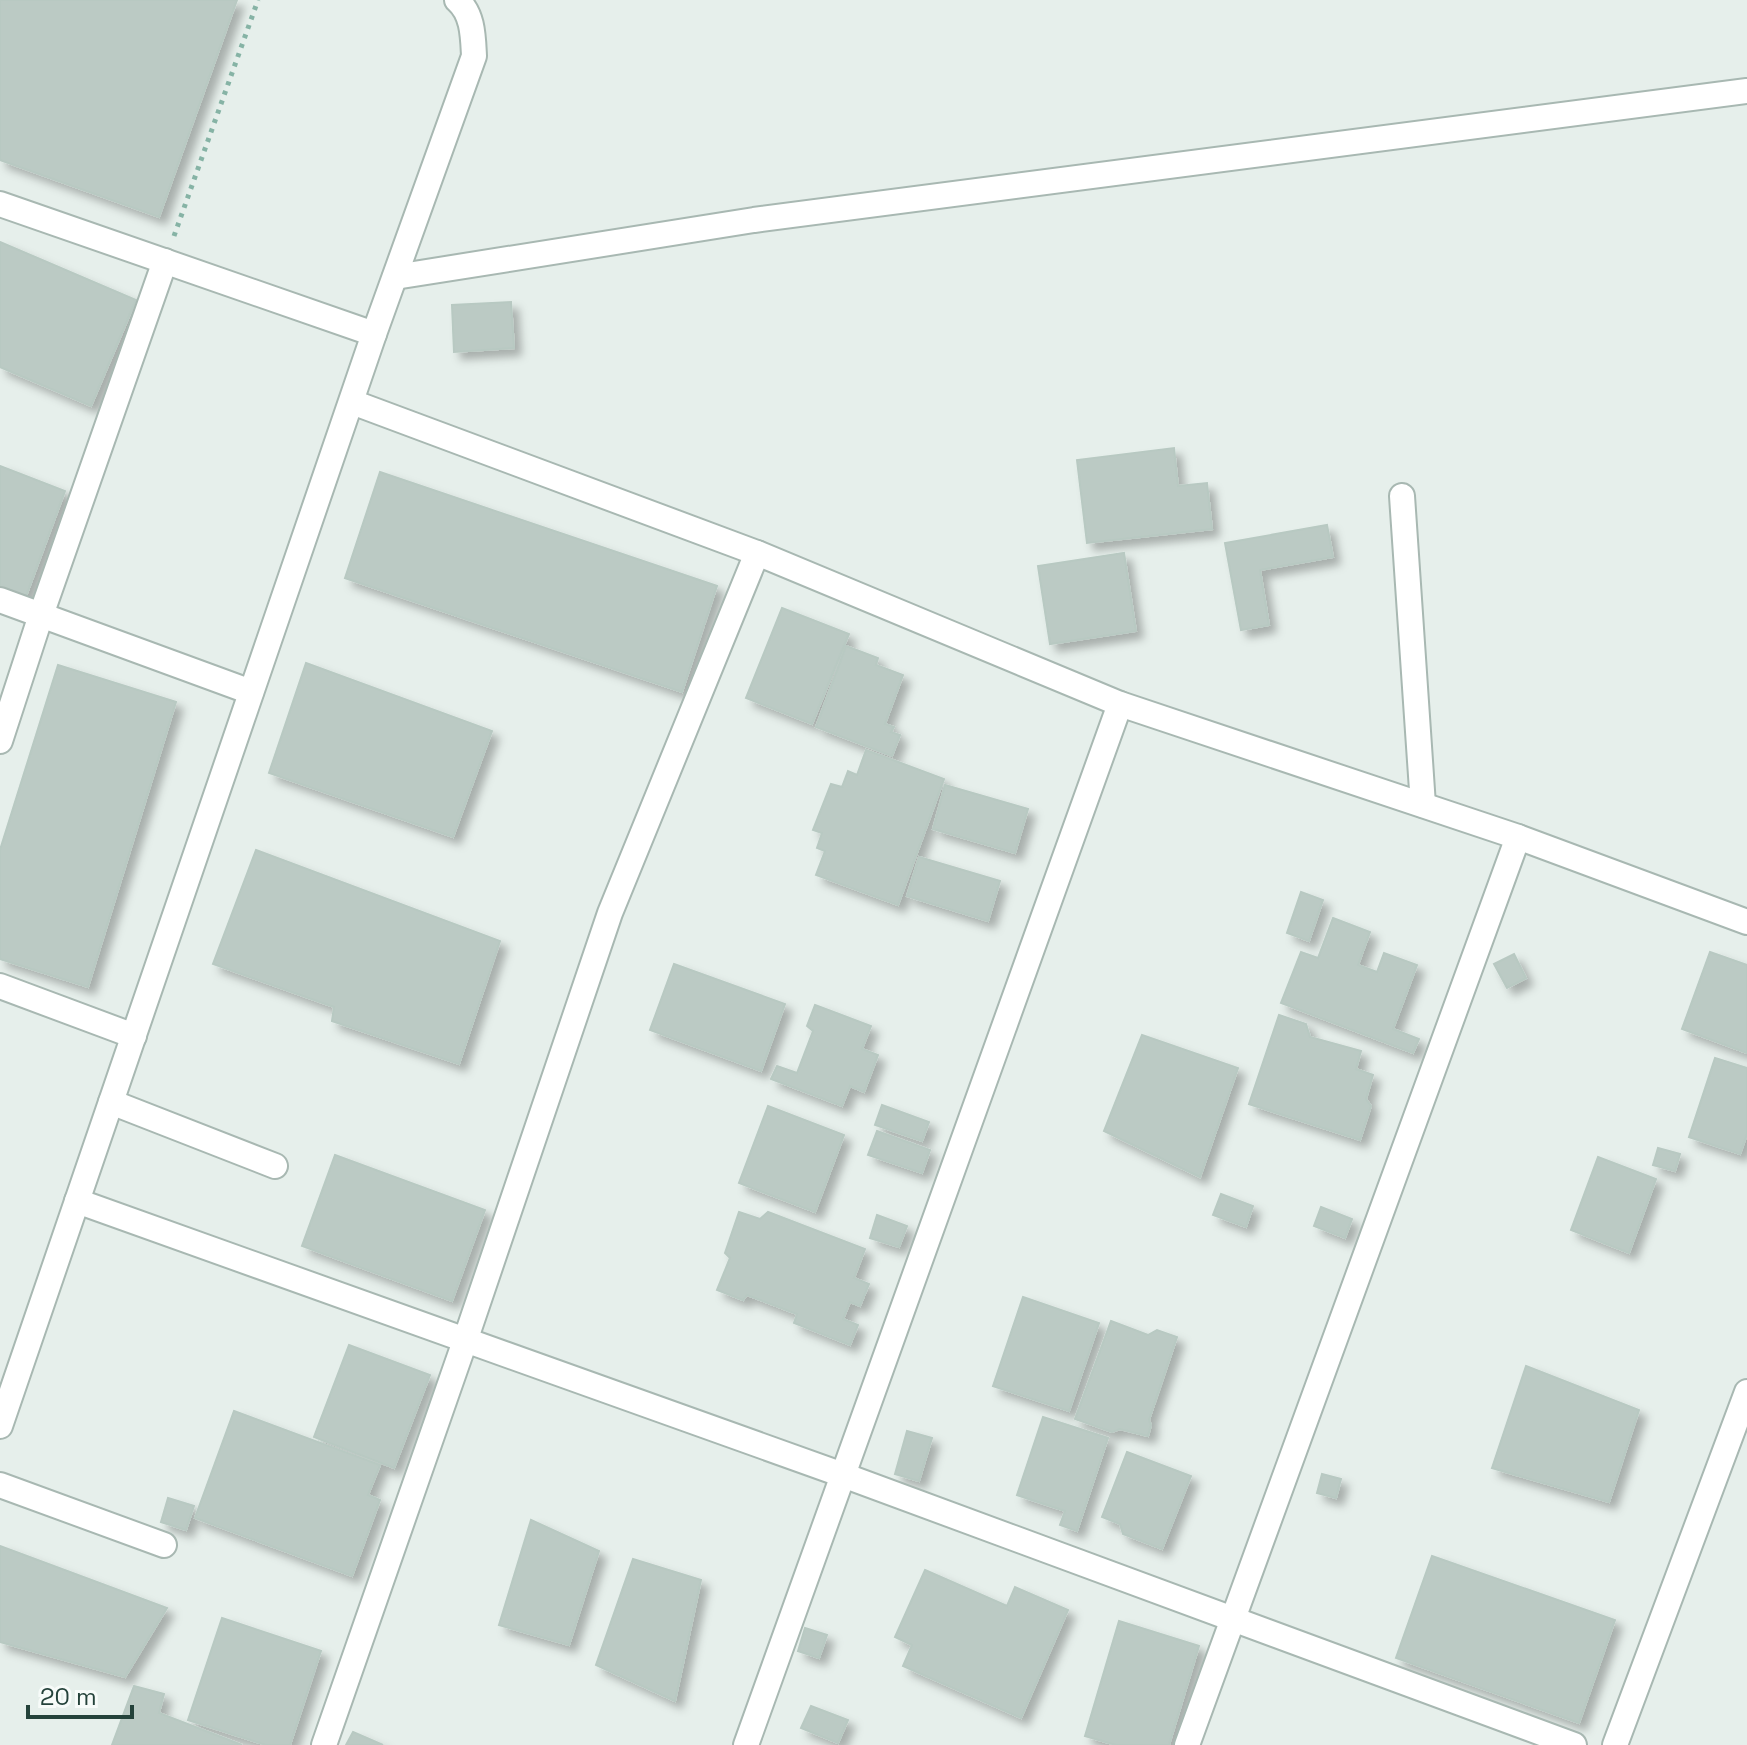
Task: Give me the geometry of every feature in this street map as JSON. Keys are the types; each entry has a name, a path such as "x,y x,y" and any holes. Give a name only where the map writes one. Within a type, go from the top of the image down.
{"street":[{"path":"0,1426 374,334 474,56 473,28 457,0"},
{"path":"395,277 754,220 1747,91"},
{"path":"0,204 374,334"},
{"path":"0,741 165,261"},
{"path":"352,402 757,553 1120,704 1518,837 1747,922"},
{"path":"1402,496 1423,805"},
{"path":"324,1745 610,913 757,553"},
{"path":"0,600 251,692"},
{"path":"746,1745 1120,704"},
{"path":"1187,1745 1518,837"},
{"path":"0,986 134,1036"},
{"path":"111,1102 275,1166"},
{"path":"77,1201 843,1475 1574,1745"},
{"path":"1615,1745 1747,1392"},
{"path":"0,1485 164,1545"}],"path":[{"path":"165,261 258,0"}],"building":[{"path":"0,0 237,0 159,217 0,160"},
{"path":"0,242 136,300 91,406 0,367"},
{"path":"511,302 514,348 454,352 452,305"},
{"path":"1174,448 1178,486 1207,483 1212,529 1087,543 1077,460"},
{"path":"0,466 65,491 25,599 0,589"},
{"path":"380,472 717,586 682,692 345,578"},
{"path":"1327,525 1333,557 1260,570 1269,625 1241,630 1225,543"},
{"path":"1124,553 1136,631 1050,644 1038,566"},
{"path":"782,608 849,634 812,724 746,698"},
{"path":"846,646 878,658 876,665 903,675 885,724 894,727 891,732 900,735 892,756 816,727"},
{"path":"306,663 492,731 453,837 269,773"},
{"path":"58,665 176,702 88,987 0,959 0,850"},
{"path":"866,750 944,779 898,905 816,875 825,851 817,848 822,833 813,830 831,784 842,787 848,771 857,775"},
{"path":"945,785 1028,809 1015,853 933,829"},
{"path":"256,850 500,941 459,1064 332,1021 334,1007 213,964"},
{"path":"919,857 1000,881 988,921 907,896"},
{"path":"1301,892 1323,900 1309,941 1287,933"},
{"path":"1333,918 1370,932 1358,965 1377,972 1384,953 1417,965 1393,1029 1419,1039 1413,1053 1281,1003 1301,952 1318,958"},
{"path":"1710,952 1747,965 1747,1053 1682,1029"},
{"path":"1514,954 1526,978 1507,988 1494,964"},
{"path":"674,964 785,1004 761,1071 650,1030"},
{"path":"815,1005 871,1026 862,1049 878,1055 864,1092 850,1086 842,1106 771,1079 777,1066 797,1073 813,1031 807,1026"},
{"path":"1279,1015 1306,1024 1310,1037 1361,1051 1356,1069 1373,1075 1366,1099 1371,1106 1360,1140 1249,1104"},
{"path":"1142,1035 1238,1068 1200,1177 1104,1131"},
{"path":"1715,1058 1747,1068 1747,1134 1740,1154 1689,1137"},
{"path":"882,1105 929,1122 922,1141 875,1125"},
{"path":"768,1106 844,1135 815,1212 739,1183"},
{"path":"877,1131 930,1150 922,1173 868,1155"},
{"path":"1658,1148 1680,1154 1675,1171 1653,1165"},
{"path":"335,1155 485,1210 452,1301 302,1246"},
{"path":"1598,1157 1656,1179 1629,1253 1571,1230"},
{"path":"1221,1194 1253,1206 1246,1227 1213,1215"},
{"path":"1321,1207 1352,1219 1345,1238 1314,1226"},
{"path":"739,1212 760,1219 768,1212 865,1249 854,1278 869,1284 860,1306 850,1302 843,1319 858,1325 850,1345 794,1323 797,1314 747,1295 743,1300 717,1290 730,1258 725,1253"},
{"path":"877,1215 907,1226 899,1247 870,1238"},
{"path":"1023,1297 1099,1323 1069,1411 993,1386"},
{"path":"1111,1321 1148,1335 1157,1330 1177,1337 1149,1420 1148,1436 1120,1429 1112,1432 1075,1419"},
{"path":"349,1345 430,1375 394,1468 314,1437"},
{"path":"1526,1366 1639,1410 1609,1502 1492,1468"},
{"path":"234,1411 380,1465 368,1495 380,1500 352,1576 195,1518"},
{"path":"1043,1417 1108,1438 1077,1531 1060,1525 1065,1511 1017,1495"},
{"path":"907,1431 932,1438 919,1481 895,1474"},
{"path":"1127,1452 1191,1476 1162,1549 1123,1534 1120,1524 1102,1517"},
{"path":"1322,1474 1341,1479 1336,1498 1317,1493"},
{"path":"168,1498 194,1506 186,1530 161,1522"},
{"path":"531,1520 599,1551 569,1645 499,1625"},
{"path":"0,1546 167,1608 125,1677 0,1642"},
{"path":"1432,1556 1615,1620 1579,1723 1396,1658"},
{"path":"633,1559 701,1580 675,1701 596,1665"},
{"path":"925,1570 1007,1606 1015,1587 1068,1610 1021,1718 903,1666 912,1645 895,1637"},
{"path":"222,1618 321,1651 290,1745 266,1745 188,1720"},
{"path":"1119,1621 1199,1646 1169,1745 1116,1745 1085,1736"},
{"path":"805,1628 827,1635 819,1658 798,1651"},
{"path":"134,1686 164,1694 159,1713 242,1745 112,1745"},
{"path":"811,1706 848,1720 838,1743 801,1728"},
{"path":"353,1732 383,1745 346,1745"}]}
